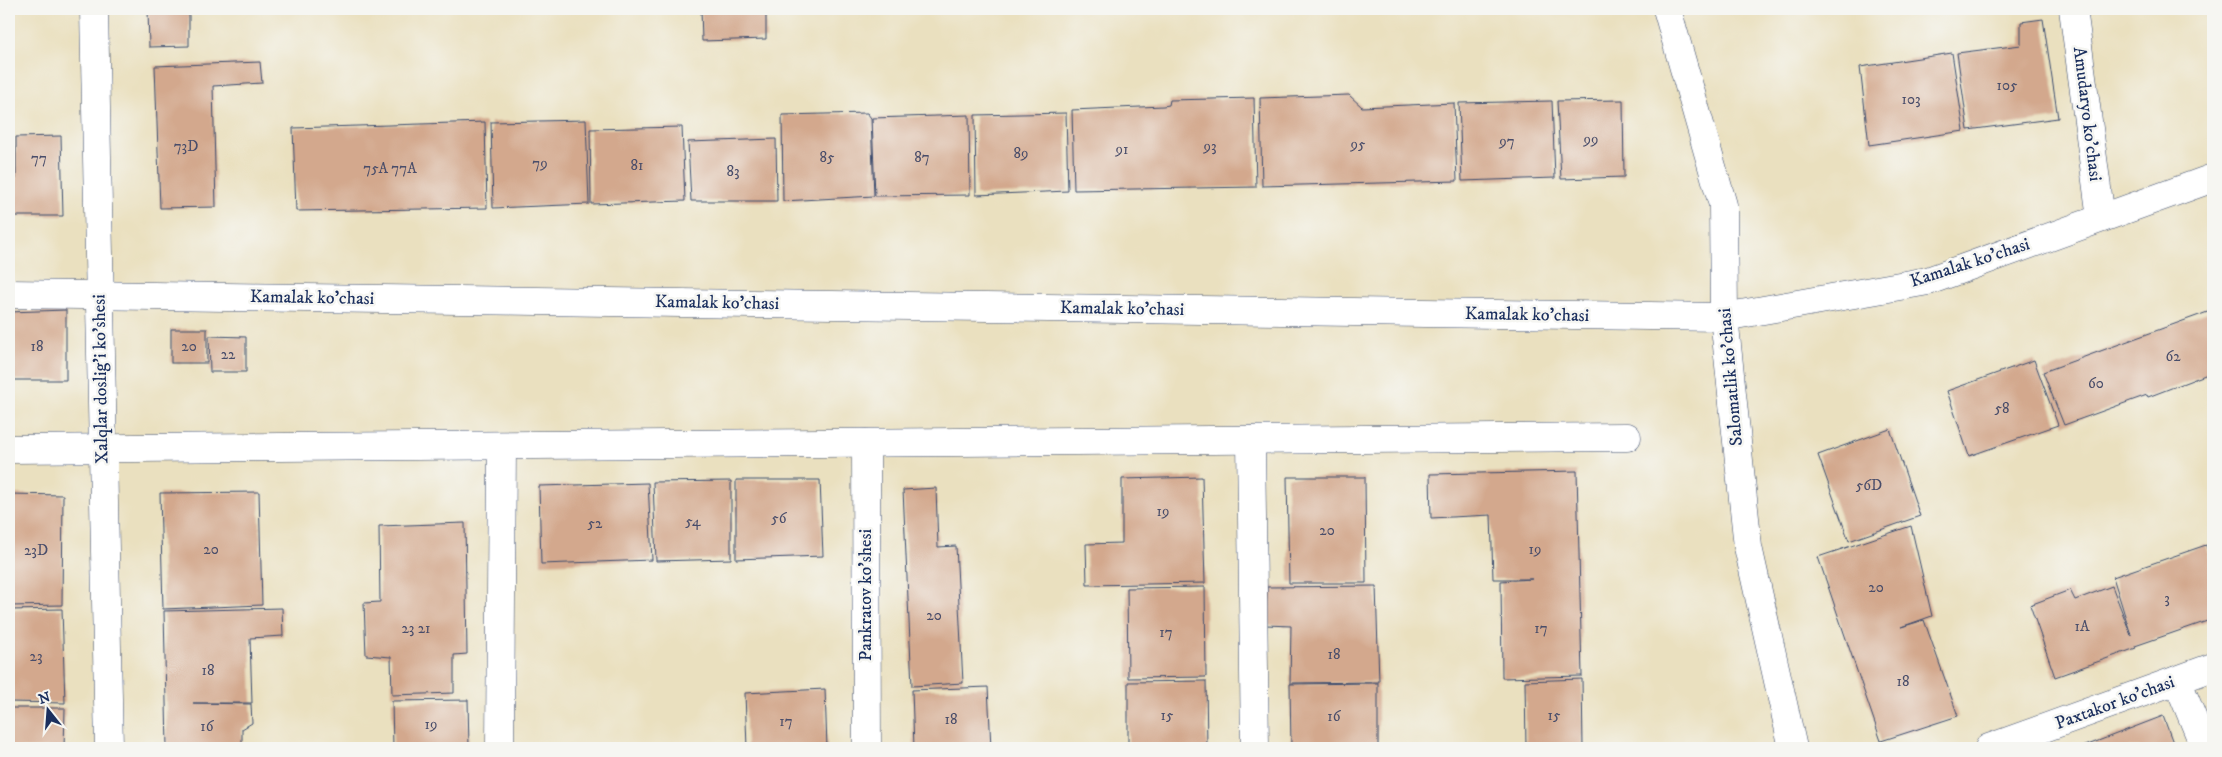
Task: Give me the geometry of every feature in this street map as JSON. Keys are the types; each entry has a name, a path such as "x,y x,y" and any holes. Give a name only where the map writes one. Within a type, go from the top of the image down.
{"street":[{"name":"Xalqlar doslig'i ko'shesi","path":"94,9 109,748"},
{"name":"Salomatlik ko'chasi","path":"1667,9 1723,205 1724,317 1748,547 1793,748"},
{"name":"Amudaryo ko'chasi","path":"2074,9 2101,218"},
{"name":"Kamalak ko'chasi","path":"9,294 1724,317 1928,281 2213,178"},
{"path":"9,450 1627,437"},
{"path":"1252,440 1256,748"},
{"name":"Pankratov ko'shesi","path":"866,443 867,748"},
{"path":"500,748 502,446"},
{"name":"Paxtakor ko'chasi","path":"1989,748 2213,667"},
{"path":"2177,680 2205,748"}],"building":[{"path":"148,9 189,9 189,46 149,47"},
{"path":"701,9 766,9 766,39 702,41"},
{"path":"2043,19 2058,118 1968,130 1957,53 2021,45 2021,22"},
{"path":"1952,53 1964,131 1869,145 1860,67"},
{"path":"260,62 262,83 213,86 216,207 160,208 155,66"},
{"path":"1349,95 1362,107 1454,103 1457,181 1262,186 1260,98"},
{"path":"1254,98 1256,187 1074,190 1072,110 1163,106 1169,105 1170,100"},
{"path":"1623,100 1624,177 1561,179 1557,101"},
{"path":"1552,101 1555,178 1462,181 1459,103"},
{"path":"867,113 871,118 874,196 783,201 782,115"},
{"path":"1066,113 1068,191 976,195 975,115"},
{"path":"969,115 970,195 875,196 872,118"},
{"path":"586,120 589,204 493,208 491,122"},
{"path":"485,122 487,208 296,211 293,128"},
{"path":"682,127 685,201 591,204 590,129"},
{"path":"61,136 63,216 9,216 9,179 16,179 16,137"},
{"path":"776,139 777,201 691,201 688,142"},
{"path":"66,310 66,380 9,380 9,312"},
{"path":"2213,310 2213,372 2148,397 2147,395 2064,425 2043,372"},
{"path":"171,329 207,329 207,363 171,363"},
{"path":"209,336 246,337 246,372 210,372"},
{"path":"2034,360 2058,425 1969,456 1947,391"},
{"path":"1890,429 1920,516 1849,541 1818,455"},
{"path":"1577,471 1582,676 1502,678 1501,581 1532,579 1493,579 1491,515 1431,518 1430,474"},
{"path":"1202,477 1205,583 1087,585 1086,544 1122,543 1122,479"},
{"path":"1287,477 1365,477 1366,583 1289,583"},
{"path":"736,480 820,480 823,556 736,559"},
{"path":"731,481 731,559 656,561 653,482"},
{"path":"648,483 652,560 541,564 539,486"},
{"path":"936,488 938,547 956,546 963,683 912,686 903,490"},
{"path":"259,492 262,605 163,609 160,493"},
{"path":"9,494 63,495 62,605 9,606"},
{"path":"465,523 467,654 454,655 454,693 392,695 391,657 366,655 364,603 380,602 379,526"},
{"path":"1911,526 1932,616 1901,627 1924,620 1958,716 1881,741 1818,557"},
{"path":"2206,545 2213,565 2213,619 2135,646 2136,648 2055,677 2030,605 2070,590 2075,600 2112,586 2131,635 2113,577"},
{"path":"1376,586 1379,682 1290,683 1291,626 1266,625 1267,587"},
{"path":"1205,587 1206,677 1128,678 1127,588"},
{"path":"282,608 283,636 250,638 252,703 193,703 251,704 252,723 242,729 242,748 167,748 164,611"},
{"path":"62,609 65,703 9,702 9,610"},
{"path":"1582,679 1583,748 1526,748 1525,681"},
{"path":"1206,681 1207,748 1128,748 1128,682"},
{"path":"1378,683 1378,748 1291,748 1290,684"},
{"path":"988,687 991,748 914,748 912,690"},
{"path":"825,689 827,748 747,748 745,693"},
{"path":"468,700 469,748 393,748 392,701"},
{"path":"9,708 65,708 64,748 9,748"},
{"path":"2163,716 2175,748 2080,748"}]}
